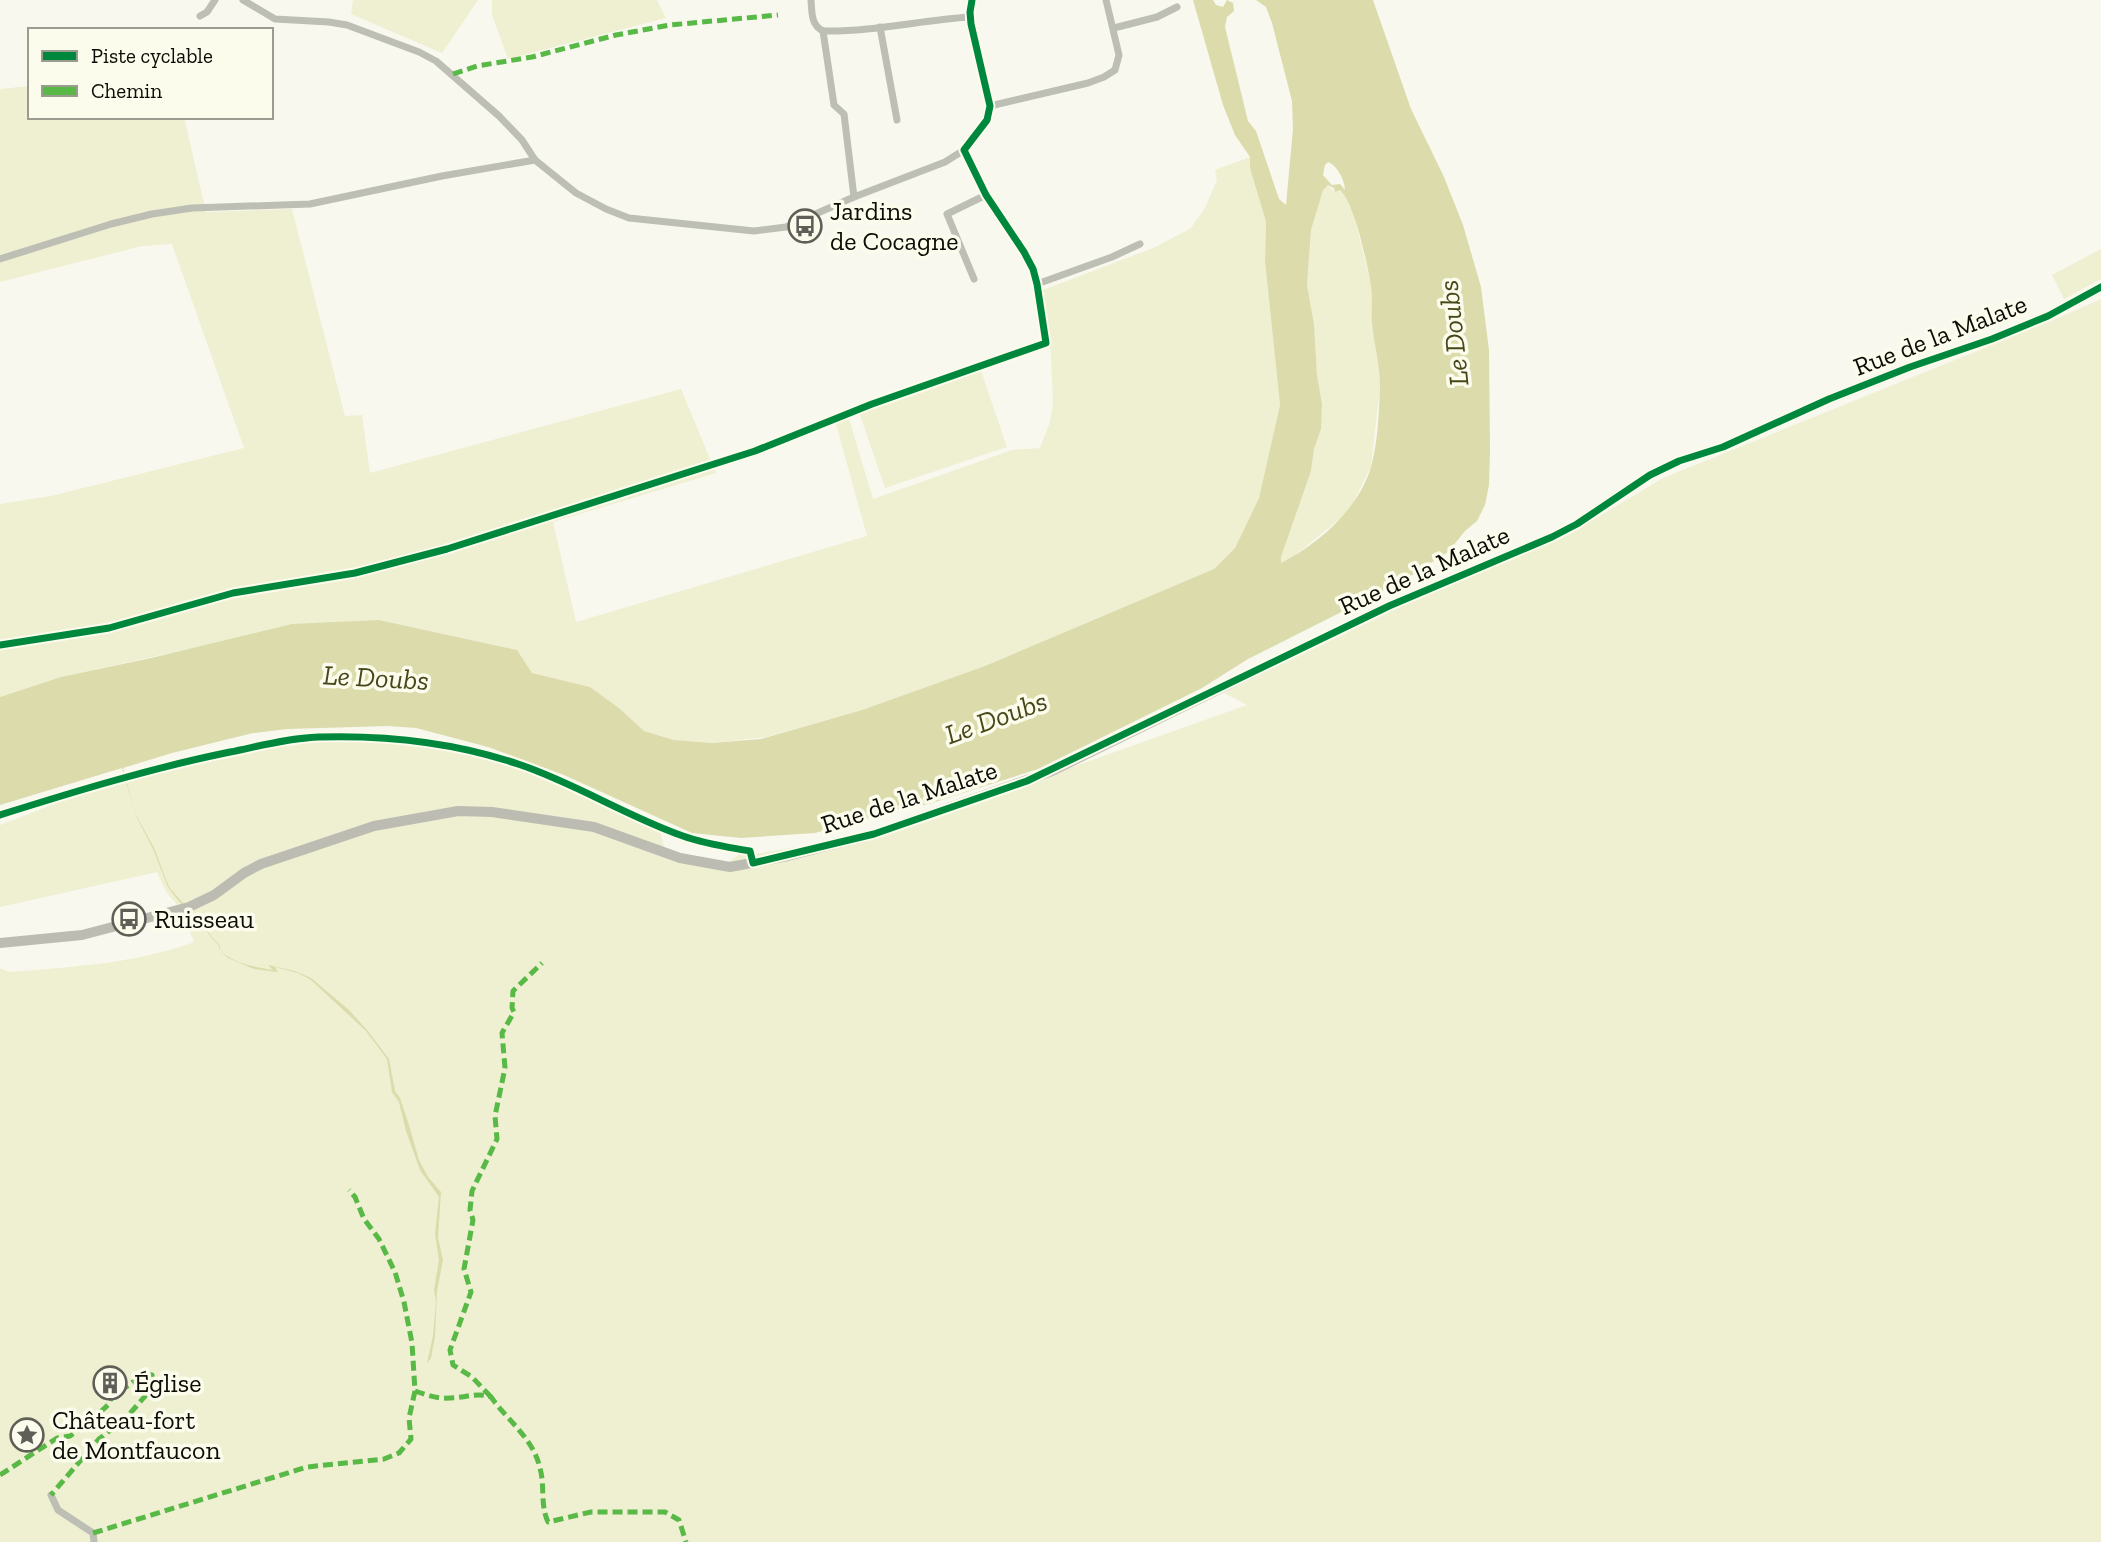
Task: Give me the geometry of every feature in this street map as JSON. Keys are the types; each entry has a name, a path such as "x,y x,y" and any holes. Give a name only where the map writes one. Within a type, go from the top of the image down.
{"street":[{"path":"200,16 207,12 215,0"},
{"path":"243,0 275,19 347,25 436,61 499,116 522,140 535,160 562,183 619,215 730,230 775,230 945,162 964,150 987,120 990,106 970,17 972,0"},
{"path":"811,0 813,22 823,31 859,31 970,17"},
{"path":"990,106 1104,77 1115,70 1119,55 1106,0"},
{"path":"1114,28 1157,17 1177,7"},
{"path":"880,27 897,120"},
{"path":"823,31 834,105 844,114 854,197"},
{"path":"964,150 986,195 1024,252 1037,284 1046,343"},
{"path":"0,259 152,214 192,208 310,204 442,176 535,160"},
{"path":"974,279 947,214 986,195"},
{"path":"1037,284 1140,244"},
{"name":"Rue de la Malate","path":"0,943 82,935 186,908 202,902 261,864 374,826 458,811 492,812 594,827 680,858 730,867 874,834 1052,771 1389,606 1552,537 1577,524 1650,475 1679,461 1723,447 1829,400 2048,316 2101,287"},
{"path":"51,1495 58,1510 93,1533 94,1542"}],"shaded area":[{"path":"353,0 478,0 442,53 351,14"},
{"path":"492,0 657,0 666,18 508,59 492,15"},
{"path":"28,86 28,119 184,119 206,212 292,209 345,416 362,415 370,473 681,389 716,473 553,522 576,622 867,536 834,417 847,412 873,499 1012,450 1040,448 1050,422 1053,403 1051,355 1043,290 1153,248 1190,229 1205,208 1217,180 1215,170 1250,157 1250,168 1266,222 1265,261 1280,405 1259,498 1235,548 1214,569 985,666 862,710 766,737 712,743 674,740 644,731 590,687 532,673 517,650 379,620 188,649 61,677 0,697 0,504 51,496 244,448 172,244 142,246 0,282 0,89"},
{"path":"1328,185 1335,192 1340,190 1350,200 1372,288 1372,327 1379,355 1380,387 1371,466 1353,503 1343,516 1293,557 1281,563 1311,471 1314,449 1321,429 1322,404 1307,285 1311,230 1323,189"},
{"path":"2101,249 2101,279 2064,299 2052,275"},
{"path":"2101,299 2101,1542 0,1542 0,968 9,972 125,960 194,942 181,909 166,892 157,872 0,907 0,825 113,781 196,757 288,741 345,735 379,735 435,741 469,749 567,785 660,831 667,859 719,869 738,855 869,835 960,807 1247,705 1224,693 1416,599 1593,520 1663,478"},
{"path":"981,371 1007,447 885,488 859,412"}],"water":[{"name":"Le Doubs","path":"1193,0 1213,0 1216,5 1223,7 1227,0 1233,3 1234,11 1227,17 1225,27 1248,121 1256,131 1279,199 1286,205 1293,129 1292,101 1272,23 1266,7 1256,0 1373,0 1411,109 1444,177 1463,225 1481,287 1489,350 1490,451 1489,485 1485,505 1477,521 1448,552 1403,581 1248,659 1202,688 1038,769 929,804 900,809 815,833 741,838 692,833 564,775 488,747 416,728 388,726 287,729 253,733 123,768 134,808 122,768 0,805 0,697 61,677 292,624 379,620 517,650 532,673 590,687 644,731 674,740 712,743 761,739 862,710 985,666 1214,569 1235,548 1259,498 1280,405 1265,261 1266,222 1250,168 1250,157 1235,135 1223,105","holes":["1328,162 1340,174 1345,190 1340,184 1332,185 1323,175","1328,185 1334,188 1335,192 1340,190 1350,207 1360,235 1369,277 1380,378 1377,437 1371,467 1357,497 1323,535 1281,563 1311,471 1314,449 1321,429 1322,404 1307,285 1311,230 1323,190"]},
{"path":"135,813 154,848 169,887 220,946 220,951 219,946 168,887"},
{"path":"220,951 245,964 273,970 268,965 295,971 311,978 349,1010 389,1059 395,1091 400,1098 419,1160 428,1177 441,1192 438,1238 443,1260 437,1291 435,1336 431,1358 427,1363 433,1336 436,1301 434,1290 439,1260 435,1234 439,1197 420,1170 399,1102 392,1092 387,1059 366,1031 311,980 298,973 275,967 278,972 254,969 228,958"}],"marked path":[{"path":"453,74 477,66 532,57 616,35 670,25 778,15"},
{"path":"491,1397 472,1377 453,1365 450,1350 471,1292 464,1269 473,1220 470,1210 472,1191 497,1139 495,1116 505,1068 502,1033 514,1012 513,991 542,963"},
{"path":"93,1533 307,1467 384,1459 399,1453 411,1439 409,1418 415,1391 412,1343 404,1302 395,1272 379,1239 364,1219 355,1197 349,1190"},
{"path":"0,1475 57,1438 70,1436 88,1423 108,1405 115,1391 141,1376 152,1375 154,1386 126,1418 99,1439 51,1495"},
{"path":"415,1391 441,1398 475,1395 491,1397 526,1439 537,1457 548,1522 591,1512 665,1512 679,1520 686,1542"}],"cycle path":[{"path":"0,645 109,628 233,593 355,573 447,549 755,451 872,404 1046,343 1033,269 986,195 964,150 987,120 990,106 971,24 972,0"},
{"path":"0,815 114,780 201,758 297,739 344,737 420,741 494,756 539,772 683,836 750,851 753,863 874,834 1027,781 1389,606 1552,537 1577,524 1650,475 1679,461 1723,447 1829,399 2048,316 2101,287"}],"place":[{"name":"Jardins de Cocagne","path":"805,226"},
{"name":"Ruisseau","path":"129,919"},
{"name":"Église","path":"110,1383"},
{"name":"Château-fort de Montfaucon","path":"27,1435"}]}
